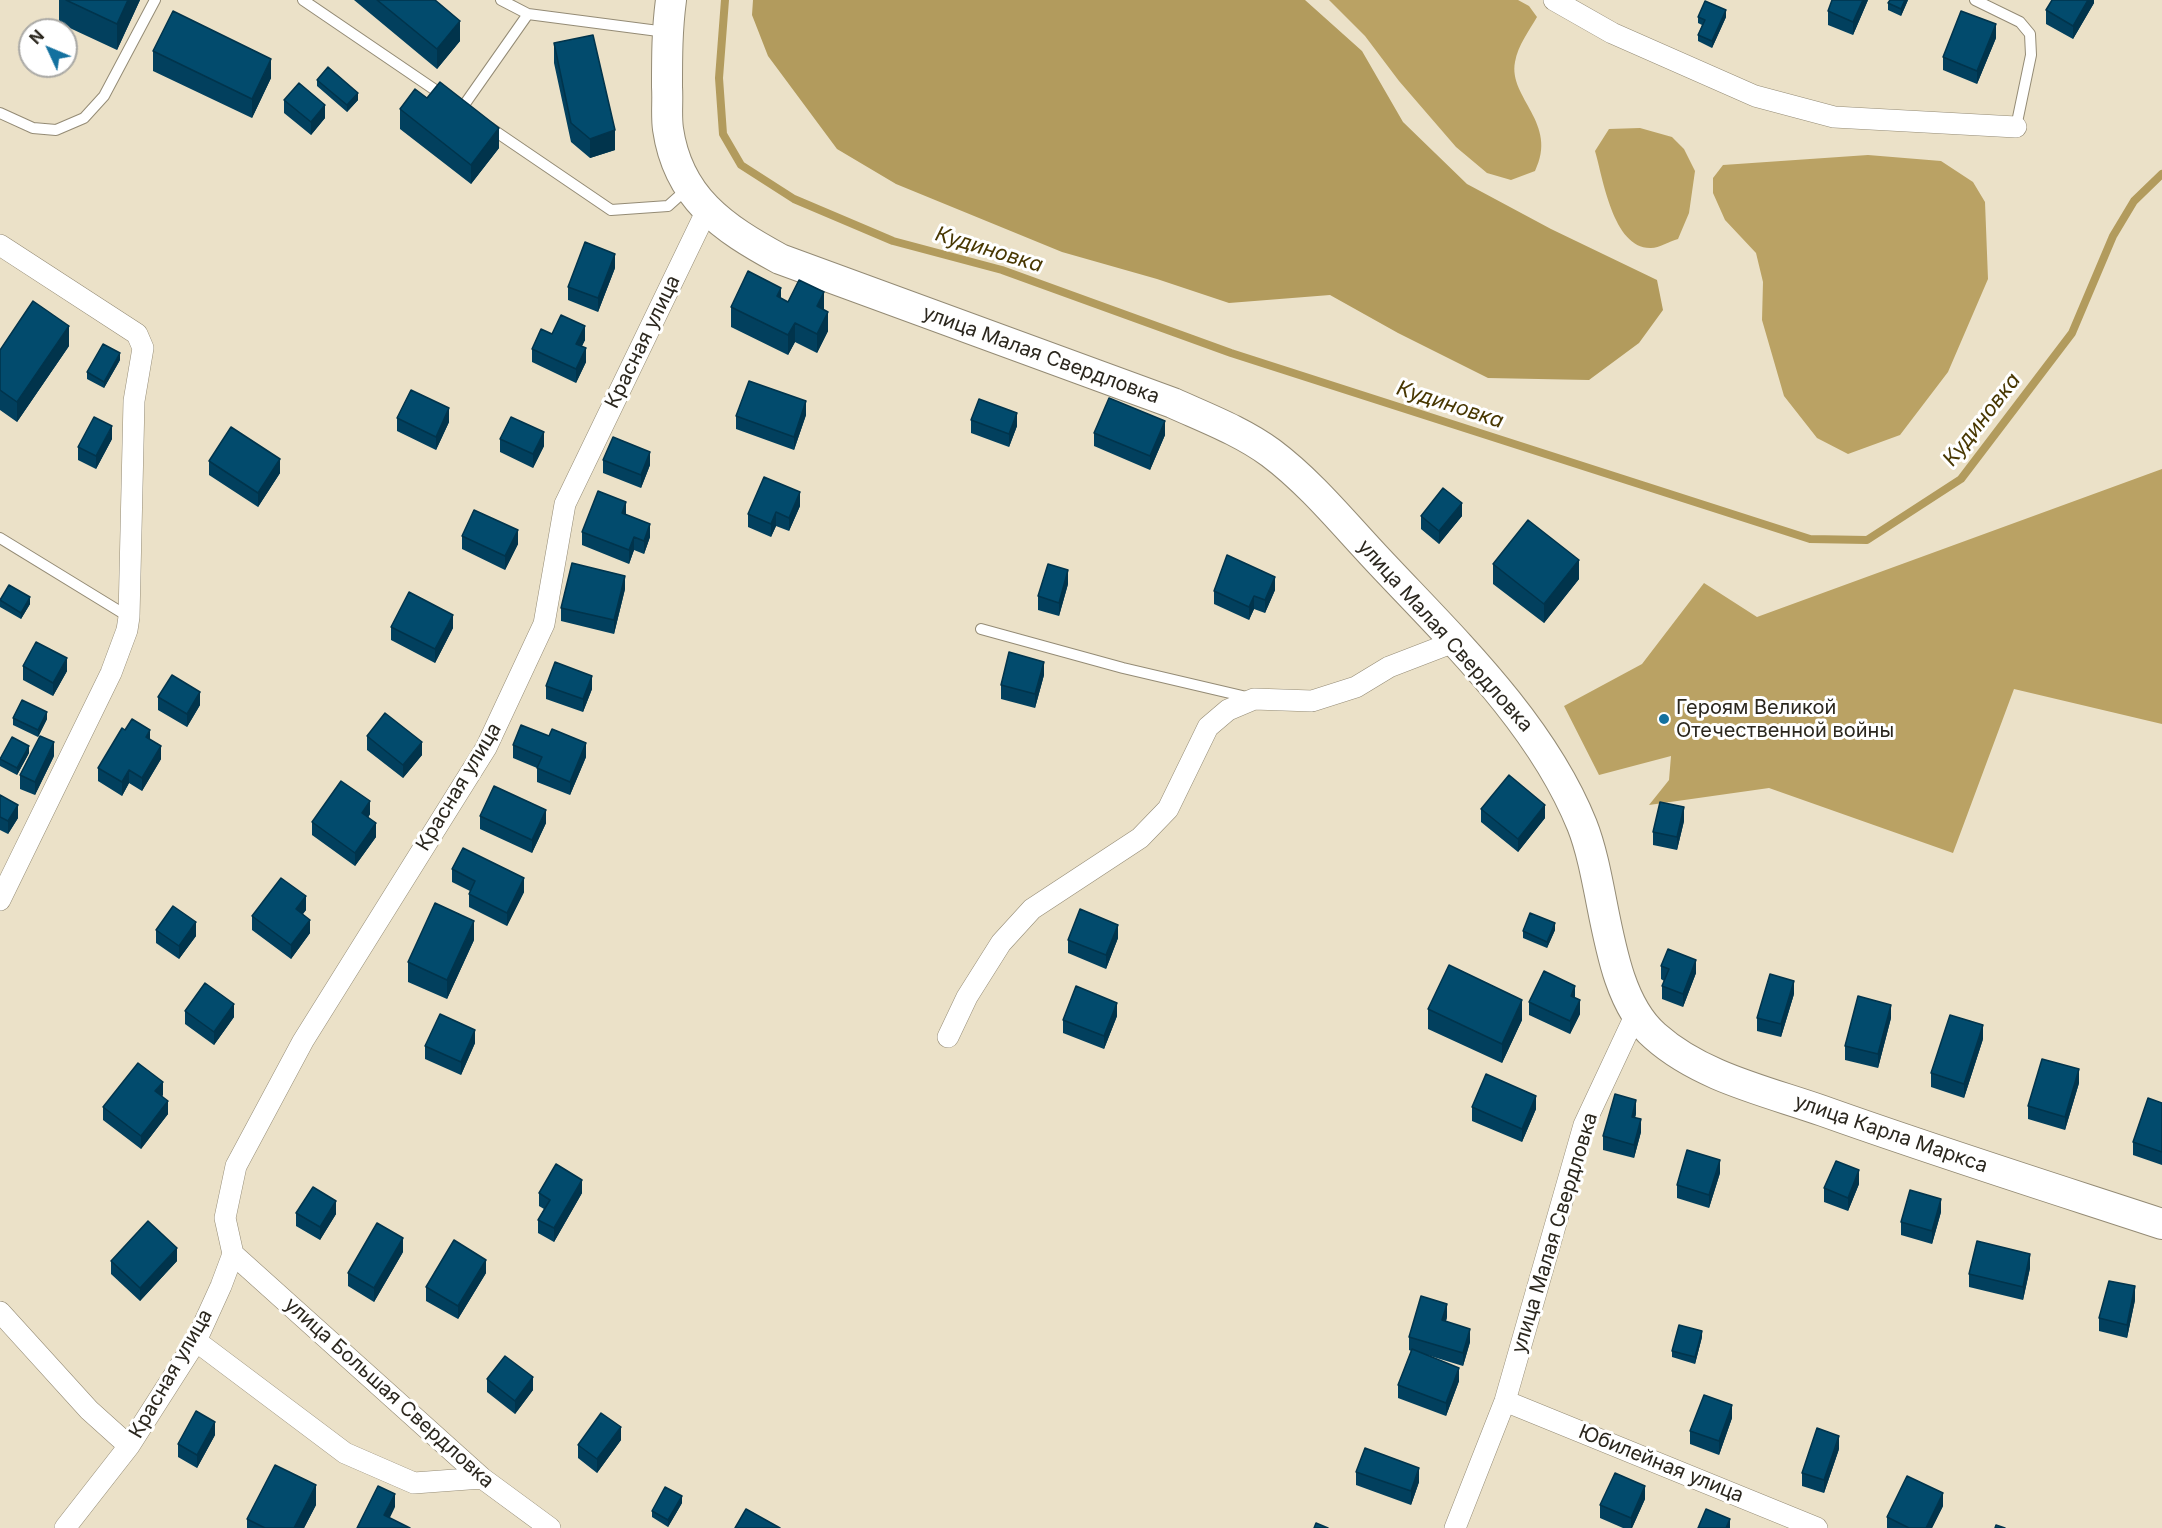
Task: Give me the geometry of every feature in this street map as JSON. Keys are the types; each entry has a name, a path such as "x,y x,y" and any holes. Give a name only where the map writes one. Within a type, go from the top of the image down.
{"main road":[{"path":"671,0 666,32 668,128 675,156 698,199"},
{"name":"улица Малая Свердловка","path":"698,199 740,238 780,259 1173,403 1234,431 1271,453 1314,492 1454,642 1530,731 1557,771 1582,825 1596,867 1622,988 1635,1016"},
{"name":"улица Карла Маркса","path":"1635,1016 1652,1034 1704,1069 2162,1224"}],"street":[{"path":"1554,0 1612,33 1755,96 1834,117 2016,127"},
{"name":"Красная улица","path":"65,1528 129,1446 196,1341 233,1254 225,1218 236,1166 303,1041 486,748 544,624 565,504 698,199"},
{"path":"0,245 137,334 143,348 134,401 128,630 111,673 0,900"},
{"path":"948,1037 968,997 1001,943 1032,909 1140,838 1168,809 1208,727 1228,710 1254,699 1312,701 1356,687 1389,667 1454,642"},
{"name":"улица Малая Свердловка","path":"1455,1528 1505,1401 1584,1125 1635,1016"},
{"name":"улица Большая Свердловка","path":"233,1254 482,1478 550,1528"},
{"path":"0,1312 89,1410 129,1446"},
{"path":"196,1341 345,1453 414,1483 482,1478"},
{"name":"Юбилейная улица","path":"1505,1401 1817,1528"}],"lane":[{"path":"0,113 33,128 56,130 84,118 104,96 155,0"},
{"path":"303,0 611,210 668,206 698,199"},
{"path":"501,0 528,14 666,32"},
{"path":"1975,0 2020,22 2030,34 2031,55 2016,127"},
{"path":"471,115 528,14"},
{"path":"0,538 129,617"},
{"path":"981,629 1123,668 1254,699"}],"shaded area":[{"path":"753,0 1305,0 1362,51 1403,122 1467,184 1551,229 1657,280 1663,310 1639,343 1589,380 1488,378 1398,333 1330,295 1229,303 1157,279 1062,252 896,184 837,149 768,56 752,15"},
{"path":"1329,0 1518,0 1529,6 1537,17 1519,50 1515,62 1515,75 1541,139 1541,154 1535,171 1511,180 1487,173 1456,147 1399,81 1365,36"},
{"path":"1640,128 1672,137 1684,149 1695,171 1689,213 1678,239 1654,248 1638,245 1627,237 1619,225 1606,194 1595,151 1609,129"},
{"path":"1868,155 1941,161 1973,182 1985,202 1988,279 1948,372 1900,435 1848,454 1817,438 1784,396 1762,320 1763,282 1756,253 1725,220 1713,193 1713,178 1723,165"},
{"path":"2162,469 2162,724 2014,689 1953,853 1769,788 1649,805 1669,780 1671,756 1599,775 1564,706 1642,664 1704,583 1757,617"}],"building":[{"path":"66,0 128,0 117,24"},
{"path":"377,0 435,0 460,21 437,49"},
{"path":"1832,0 1863,0 1853,22 1828,11"},
{"path":"1890,0 1905,0 1901,9 1888,3"},
{"path":"2052,0 2088,0 2073,26 2046,10"},
{"path":"1705,1 1726,10 1712,41 1698,35 1705,20 1698,17"},
{"path":"173,11 271,59 252,99 153,51"},
{"path":"1961,11 1996,24 1977,71 1943,57"},
{"path":"593,35 615,130 590,139 571,123 554,43"},
{"path":"328,67 358,93 347,105 317,80"},
{"path":"440,82 499,128 471,165 400,109 415,89 427,98"},
{"path":"299,83 325,105 311,122 284,100"},
{"path":"585,242 615,254 598,298 568,287"},
{"path":"748,271 781,288 777,296 788,302 799,280 824,292 817,306 828,312 817,334 795,323 788,335 731,307"},
{"path":"33,301 69,326 17,402 0,390 0,350"},
{"path":"561,315 585,326 576,344 586,348 576,369 532,349 541,329 552,334"},
{"path":"103,344 120,353 104,382 87,372"},
{"path":"749,381 806,401 794,437 736,416"},
{"path":"411,390 449,408 436,437 397,418"},
{"path":"1109,398 1165,421 1150,456 1094,433"},
{"path":"979,399 1017,413 1009,434 971,420"},
{"path":"94,417 112,426 96,456 78,447"},
{"path":"511,417 544,432 533,454 500,439"},
{"path":"231,427 280,459 258,493 209,461"},
{"path":"613,437 650,452 641,475 603,460"},
{"path":"764,477 800,492 789,518 776,512 771,524 748,514"},
{"path":"1443,488 1462,503 1439,531 1421,516"},
{"path":"598,491 626,502 622,513 650,524 644,541 634,537 629,550 582,532"},
{"path":"474,510 518,530 505,556 462,536"},
{"path":"1528,520 1579,560 1544,604 1493,564"},
{"path":"1227,555 1275,577 1265,600 1254,596 1249,607 1214,591"},
{"path":"572,563 625,576 614,620 561,608"},
{"path":"1048,564 1068,570 1059,603 1038,596"},
{"path":"9,585 30,597 21,613 0,600"},
{"path":"409,592 453,615 435,649 391,627"},
{"path":"36,642 67,658 53,683 23,666"},
{"path":"1009,652 1044,662 1035,694 1001,685"},
{"path":"555,662 592,676 583,699 546,686"},
{"path":"172,675 200,692 187,714 158,697"},
{"path":"22,700 47,712 38,730 13,718"},
{"path":"385,713 422,742 403,765 367,736"},
{"path":"132,719 150,730 146,737 161,746 142,778 129,770 122,782 98,768 122,728 125,730"},
{"path":"521,725 549,736 552,729 586,743 570,782 537,768 542,757 513,745"},
{"path":"40,736 54,742 35,782 20,775"},
{"path":"12,737 29,746 17,768 0,759"},
{"path":"1509,775 1545,805 1518,839 1481,809"},
{"path":"341,781 370,801 362,813 376,823 355,853 312,822"},
{"path":"494,786 546,810 532,840 480,816"},
{"path":"0,795 18,805 8,821 0,817"},
{"path":"1660,802 1684,807 1677,837 1653,832"},
{"path":"463,848 524,878 507,913 469,894 475,881 452,869"},
{"path":"281,878 306,896 296,909 310,920 291,945 252,916"},
{"path":"435,903 474,921 447,980 408,962"},
{"path":"173,906 196,922 179,946 156,930"},
{"path":"1080,909 1118,925 1106,955 1068,940"},
{"path":"1530,913 1555,923 1547,942 1523,931"},
{"path":"1668,949 1696,960 1683,994 1662,986 1669,969 1661,966"},
{"path":"1449,965 1522,1000 1502,1044 1428,1009"},
{"path":"1544,971 1575,986 1571,996 1580,1000 1570,1021 1529,1002"},
{"path":"1770,974 1794,981 1781,1024 1757,1018"},
{"path":"205,983 234,1004 214,1032 185,1011"},
{"path":"1076,986 1117,1003 1104,1036 1063,1020"},
{"path":"1858,996 1891,1005 1878,1054 1845,1046"},
{"path":"440,1014 475,1030 461,1062 425,1046"},
{"path":"1950,1015 1983,1025 1964,1084 1931,1073"},
{"path":"2042,1059 2079,1069 2065,1117 2028,1106"},
{"path":"138,1063 163,1082 155,1091 168,1101 141,1136 103,1107"},
{"path":"1486,1074 1536,1096 1522,1129 1472,1107"},
{"path":"1615,1094 1636,1100 1632,1117 1641,1119 1634,1145 1603,1136"},
{"path":"2148,1098 2162,1103 2162,1152 2133,1142"},
{"path":"1687,1150 1720,1160 1709,1195 1677,1185"},
{"path":"1836,1161 1859,1170 1848,1198 1824,1188"},
{"path":"556,1164 582,1180 554,1228 538,1220 550,1200 539,1193"},
{"path":"313,1187 336,1201 320,1227 296,1213"},
{"path":"1910,1190 1941,1199 1932,1231 1901,1222"},
{"path":"148,1221 177,1248 140,1288 111,1261"},
{"path":"377,1223 403,1238 374,1288 348,1273"},
{"path":"454,1240 486,1260 458,1306 426,1287"},
{"path":"1977,1241 2030,1254 2023,1287 1969,1274"},
{"path":"2109,1281 2135,1286 2127,1325 2099,1318"},
{"path":"1421,1296 1447,1304 1442,1320 1470,1329 1463,1353 1409,1337"},
{"path":"1679,1325 1702,1331 1695,1357 1672,1351"},
{"path":"1412,1349 1459,1368 1446,1403 1398,1385"},
{"path":"505,1356 533,1377 515,1401 487,1379"},
{"path":"1704,1395 1732,1405 1719,1441 1690,1431"},
{"path":"196,1411 215,1422 197,1455 178,1444"},
{"path":"601,1413 621,1427 597,1459 578,1445"},
{"path":"1817,1428 1839,1436 1824,1480 1802,1473"},
{"path":"1365,1448 1419,1468 1411,1491 1356,1472"},
{"path":"275,1465 316,1485 294,1528 265,1528 247,1519"},
{"path":"1615,1473 1645,1486 1631,1518 1600,1505"},
{"path":"1907,1476 1943,1493 1926,1528 1909,1528 1887,1517"},
{"path":"378,1486 395,1494 384,1515 410,1528 357,1528"},
{"path":"665,1487 682,1496 668,1520 652,1511"},
{"path":"746,1509 780,1528 735,1528"},
{"path":"1706,1509 1730,1519 1726,1528 1698,1528"},
{"path":"1316,1523 1328,1528 1314,1528"}],"waterway":[{"name":"Кудиновка","path":"725,0 719,78 723,134 741,165 794,199 893,241 1002,270 1231,353 1810,539 1867,540 1961,479 2072,333 2113,236 2134,201 2162,174"}],"place":[{"name":"Героям Великой Отечественной войны","path":"1664,719"}]}
